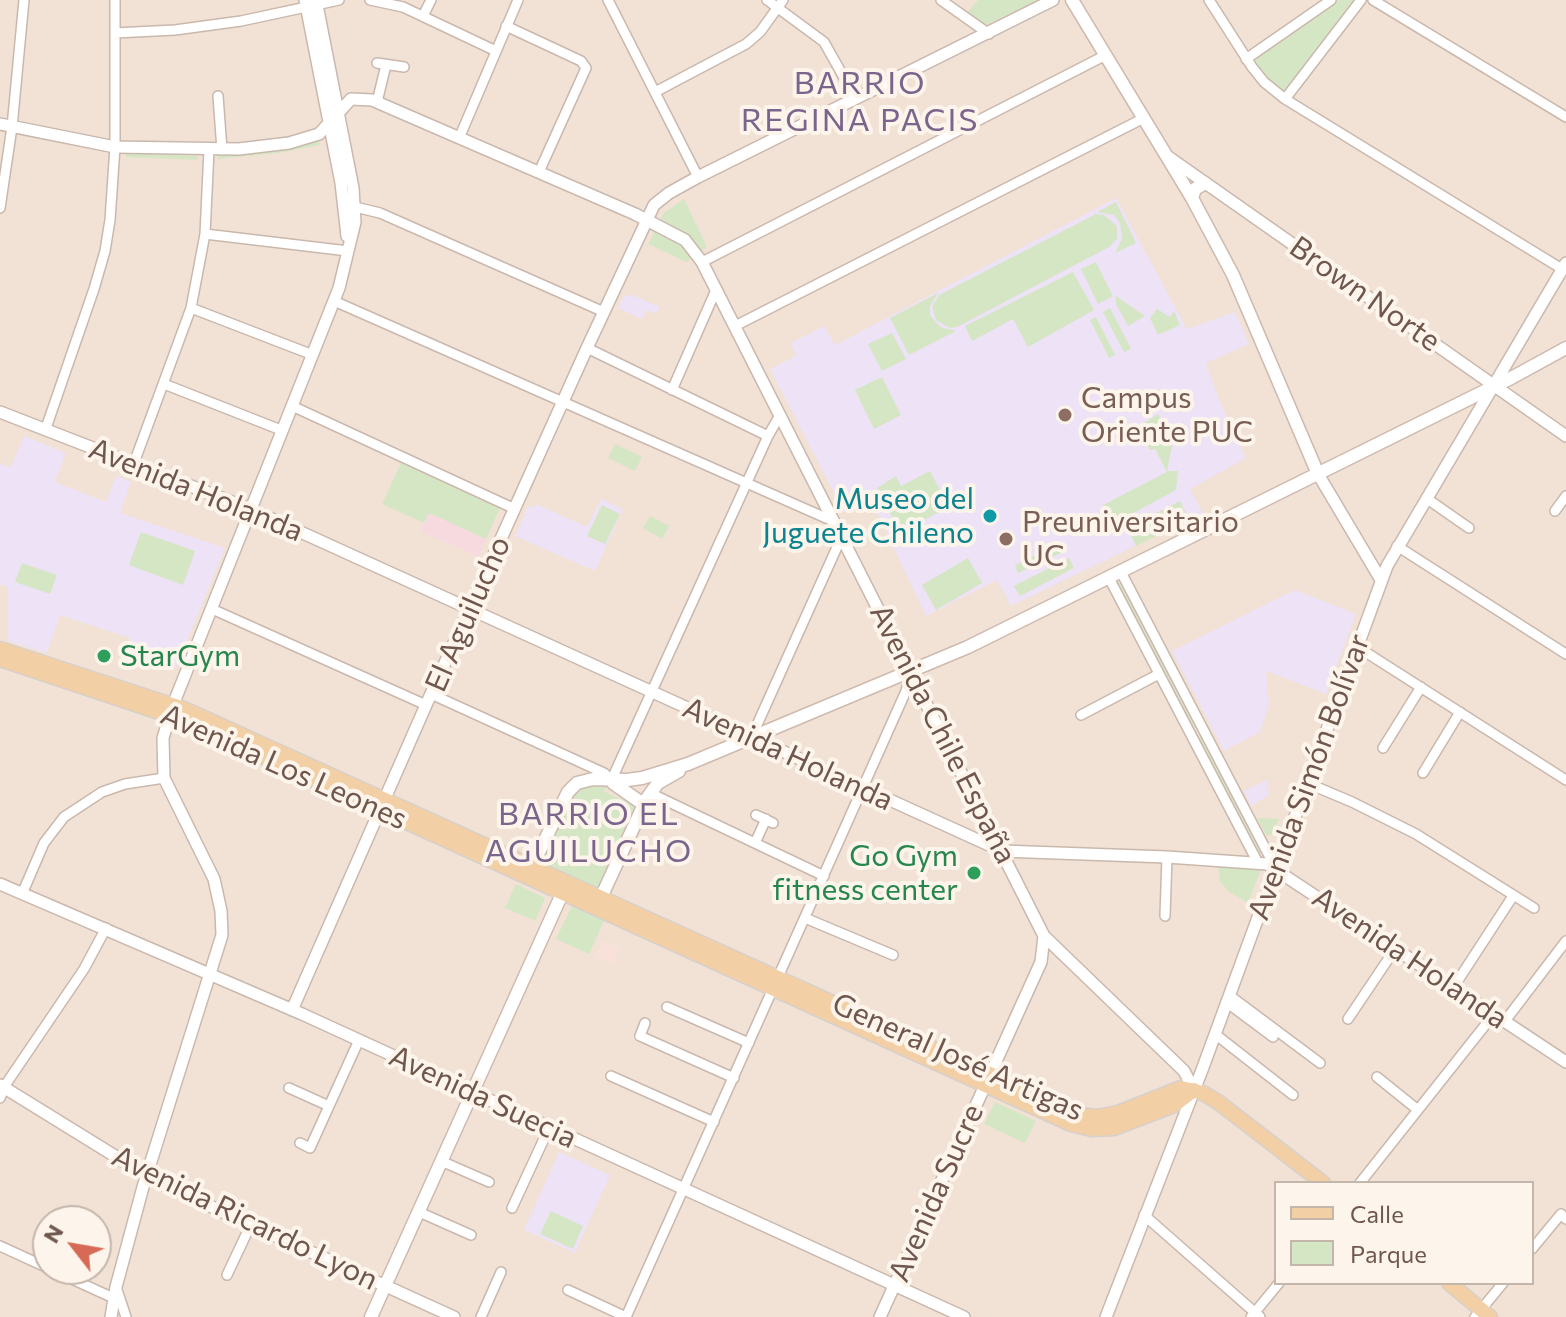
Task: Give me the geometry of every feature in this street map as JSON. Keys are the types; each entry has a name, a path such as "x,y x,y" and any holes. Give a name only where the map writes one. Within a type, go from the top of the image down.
{"main road":[{"path":"1072,0 1192,198 1233,275 1318,474"},
{"path":"1192,198 1195,189 1205,183"},
{"path":"530,871 570,789 577,783 642,778 688,764 968,647 1566,348"},
{"name":"Avenida Los Leones","path":"0,649 171,710 530,871"},
{"name":"Avenida Los Leones","path":"0,659 171,710"},
{"path":"599,902 646,799 658,783 688,764"},
{"path":"612,782 646,799"},
{"name":"General José Artigas","path":"530,871 987,1080 1066,1110 1091,1117 1129,1109 1181,1088 1194,1090"},
{"path":"371,1317 565,887"},
{"name":"Avenida Chile España","path":"1194,1090 1218,1102 1320,1181"},
{"path":"1451,1285 1482,1314"}],"street":[{"path":"0,208 6,125 24,0"},
{"path":"46,428 105,251 110,220 115,147 115,0"},
{"path":"115,33 175,30 339,0"},
{"path":"370,0 403,7 496,51"},
{"path":"423,16 431,0"},
{"path":"460,136 518,0"},
{"path":"608,0 698,177"},
{"path":"767,0 781,4 824,42 856,99"},
{"path":"941,0 989,34"},
{"name":"El Aguilucho","path":"292,1010 470,608 654,205 698,177 1053,0"},
{"path":"1209,0 1246,59 1264,82 1285,99 1564,266"},
{"path":"1246,59 1331,0"},
{"path":"1285,99 1361,0"},
{"path":"1373,0 1566,117"},
{"path":"104,1317 222,935 214,879 164,778 162,746 171,710 344,274 355,207 335,91 311,3"},
{"path":"311,3 341,183 348,250"},
{"path":"655,92 746,44 760,32 781,4"},
{"path":"506,26 581,61 586,68 539,172"},
{"path":"702,262 1104,56"},
{"path":"377,102 381,64 404,67"},
{"name":"Avenida Chile España","path":"335,91 340,97 377,102 460,136 647,219 685,240 702,262 1044,936 1184,1071 1194,1090"},
{"path":"218,96 222,150"},
{"path":"6,125 115,147 222,150 304,140 319,134 351,99"},
{"path":"735,326 1142,119"},
{"path":"134,463 191,308 205,234 209,150"},
{"name":"Brown Norte","path":"1163,153 1566,436"},
{"path":"355,207 380,213 604,312"},
{"path":"205,234 348,250"},
{"name":"Avenida Simón Bolívar","path":"1106,1317 1215,1034 1381,580 1397,546 1564,266"},
{"path":"672,390 716,290"},
{"path":"334,301 835,522"},
{"path":"191,308 313,355"},
{"path":"587,348 768,436"},
{"path":"164,384 281,430"},
{"path":"292,406 515,509"},
{"name":"Avenida Holanda","path":"0,412 250,509 1002,851 1257,861 1276,869 1566,1062"},
{"path":"212,609 604,773 612,782 780,415"},
{"path":"1318,474 1381,580"},
{"path":"1555,511 1566,496"},
{"path":"1426,498 1469,528"},
{"path":"752,736 842,536"},
{"path":"1397,546 1566,654"},
{"path":"1121,572 1276,869"},
{"path":"1109,578 1257,861"},
{"path":"1356,646 1566,780"},
{"path":"568,1290 626,1317 906,691 911,671"},
{"path":"1081,715 1159,674"},
{"path":"1383,748 1421,687"},
{"path":"1423,773 1460,712"},
{"path":"1185,723 1196,716"},
{"path":"22,894 44,843 64,817 92,797 113,787 164,778"},
{"path":"1307,783 1416,834 1534,908"},
{"path":"1221,792 1232,786"},
{"path":"646,799 755,843 824,876"},
{"path":"755,843 765,819"},
{"path":"1165,916 1167,857"},
{"name":"Avenida Suecia","path":"0,884 359,1040 964,1317"},
{"path":"1453,988 1513,896"},
{"path":"805,918 893,955"},
{"path":"1,1090 84,969 106,928"},
{"name":"Avenida Sucre","path":"880,1317 1041,962 1044,936"},
{"path":"1362,1181 1418,1110 1566,941"},
{"path":"1348,1019 1395,949"},
{"path":"1041,962 1061,955"},
{"path":"1228,998 1291,1050 1318,1064"},
{"path":"667,1007 749,1043"},
{"path":"645,1023 640,1036 734,1078"},
{"path":"1215,1034 1293,1095"},
{"path":"300,1143 310,1148 359,1040"},
{"path":"611,1076 714,1122"},
{"path":"1377,1077 1418,1110"},
{"path":"289,1088 329,1106"},
{"name":"Avenida Ricardo Lyon","path":"1,1090 147,1175 439,1314 454,1317"},
{"path":"512,1208 549,1128"},
{"path":"441,1161 489,1182"},
{"path":"419,1212 471,1235"},
{"path":"1144,1215 1255,1316 1278,1285"},
{"path":"1534,1247 1563,1217"},
{"path":"227,1275 251,1224"},
{"path":"0,1246 32,1261"},
{"path":"481,1317 501,1272"},
{"path":"96,1285 113,1291 126,1317"},
{"path":"1482,1314 1502,1285"},
{"path":"111,1317 113,1291"}],"shaded area":[{"path":"0,0 1566,0 1566,341 1487,386 1566,441 1566,1317 0,1317"},
{"name":"Campus Oriente PUC","path":"1116,198 1187,329 1235,312 1249,344 1206,363 1246,458 1190,489 1203,513 1011,606 997,580 926,616 871,500 844,512 770,369 796,356 791,343 824,326 835,345"},
{"path":"630,294 660,307 656,314 647,310 642,319 618,308 624,295 628,297"},
{"path":"1566,354 1566,430 1510,389 1512,384"},
{"path":"24,436 66,453 55,482 106,502 116,476 124,479 131,482 120,513 225,548 176,668 126,650 130,638 60,615 47,653 8,641 8,587 0,584 0,464 11,467"},
{"path":"601,499 623,509 595,571 515,536 528,506 533,508 536,504 587,527"},
{"path":"429,513 486,539 479,557 420,531"},
{"path":"1295,590 1356,614 1326,694 1266,671 1269,705 1260,732 1224,751 1172,651"},
{"path":"1267,780 1269,795 1251,806 1244,791"},
{"path":"603,941 620,948 613,964 596,956"},
{"path":"559,1152 610,1175 575,1253 524,1230"}],"green space":[{"path":"978,0 1039,0 985,25 967,13"},
{"path":"1339,0 1357,0 1283,94 1254,64 1256,59"},
{"path":"319,140 320,145 279,153 217,159 217,155 255,152"},
{"path":"126,153 198,156 198,160 126,157"},
{"path":"684,199 707,247 686,262 648,244 664,213"},
{"path":"1116,202 1136,243 1115,253 1122,239 1120,223 1114,215 1097,212"},
{"path":"1096,214 1104,215 1117,226 1117,239 1109,247 957,327 950,328 936,320 932,307 939,295"},
{"path":"1096,262 1113,296 1098,304 1081,269"},
{"path":"1073,272 1094,310 1028,347 1013,319 972,341 965,326"},
{"path":"938,293 930,306 930,315 940,327 956,331 909,355 890,318"},
{"path":"1116,296 1145,316 1128,326 1116,304"},
{"path":"1110,308 1131,349 1124,352 1103,312"},
{"path":"1157,309 1170,317 1174,311 1180,325 1158,335 1150,318"},
{"path":"1096,317 1115,355 1109,358 1090,320"},
{"path":"892,333 906,359 882,371 868,344"},
{"path":"882,377 901,415 874,429 855,390"},
{"path":"1158,414 1173,440 1167,471 1178,471 1176,490 1113,524 1103,505 1167,472 1155,449 1150,450 1142,434 1146,431 1142,424"},
{"path":"615,444 642,457 635,471 608,458"},
{"path":"401,463 500,508 486,539 429,513 424,523 382,504"},
{"path":"930,471 949,507 900,532 877,488 896,476 901,486"},
{"path":"1180,501 1189,520 1136,546 1127,528"},
{"path":"602,505 620,514 605,544 587,536"},
{"path":"650,516 669,526 662,539 643,528"},
{"path":"141,532 195,551 183,585 129,565"},
{"path":"1057,545 1061,553 1018,573 1015,565"},
{"path":"968,558 982,583 936,610 922,585"},
{"path":"1069,558 1074,568 1020,596 1014,586"},
{"path":"22,563 57,575 50,594 15,582"},
{"path":"1118,582 1121,582 1195,727 1191,729"},
{"path":"1201,737 1257,841 1261,853 1258,855 1197,739"},
{"path":"586,784 609,785 603,791 622,800 628,797 637,807 601,889 596,890 543,866 541,862 571,796 576,788"},
{"path":"1257,818 1279,819 1273,834 1267,836"},
{"path":"1218,865 1261,869 1248,903 1228,891 1220,881"},
{"path":"516,884 545,898 535,921 505,908"},
{"path":"573,904 605,919 589,954 556,939"},
{"path":"995,1102 1036,1121 1025,1143 984,1124"},
{"path":"551,1211 583,1226 573,1249 540,1234"}],"place":[{"name":"Campus Oriente PUC","path":"1065,415"},
{"name":"Museo del Juguete Chileno","path":"990,516"},
{"name":"Preuniversitario UC","path":"1006,539"},
{"name":"StarGym","path":"104,656"},
{"name":"Go Gym fitness center","path":"974,873"}],"district":[{"name":"BARRIO REGINA PACIS","path":"860,102"},
{"name":"BARRIO EL AGUILUCHO","path":"589,832"}]}
